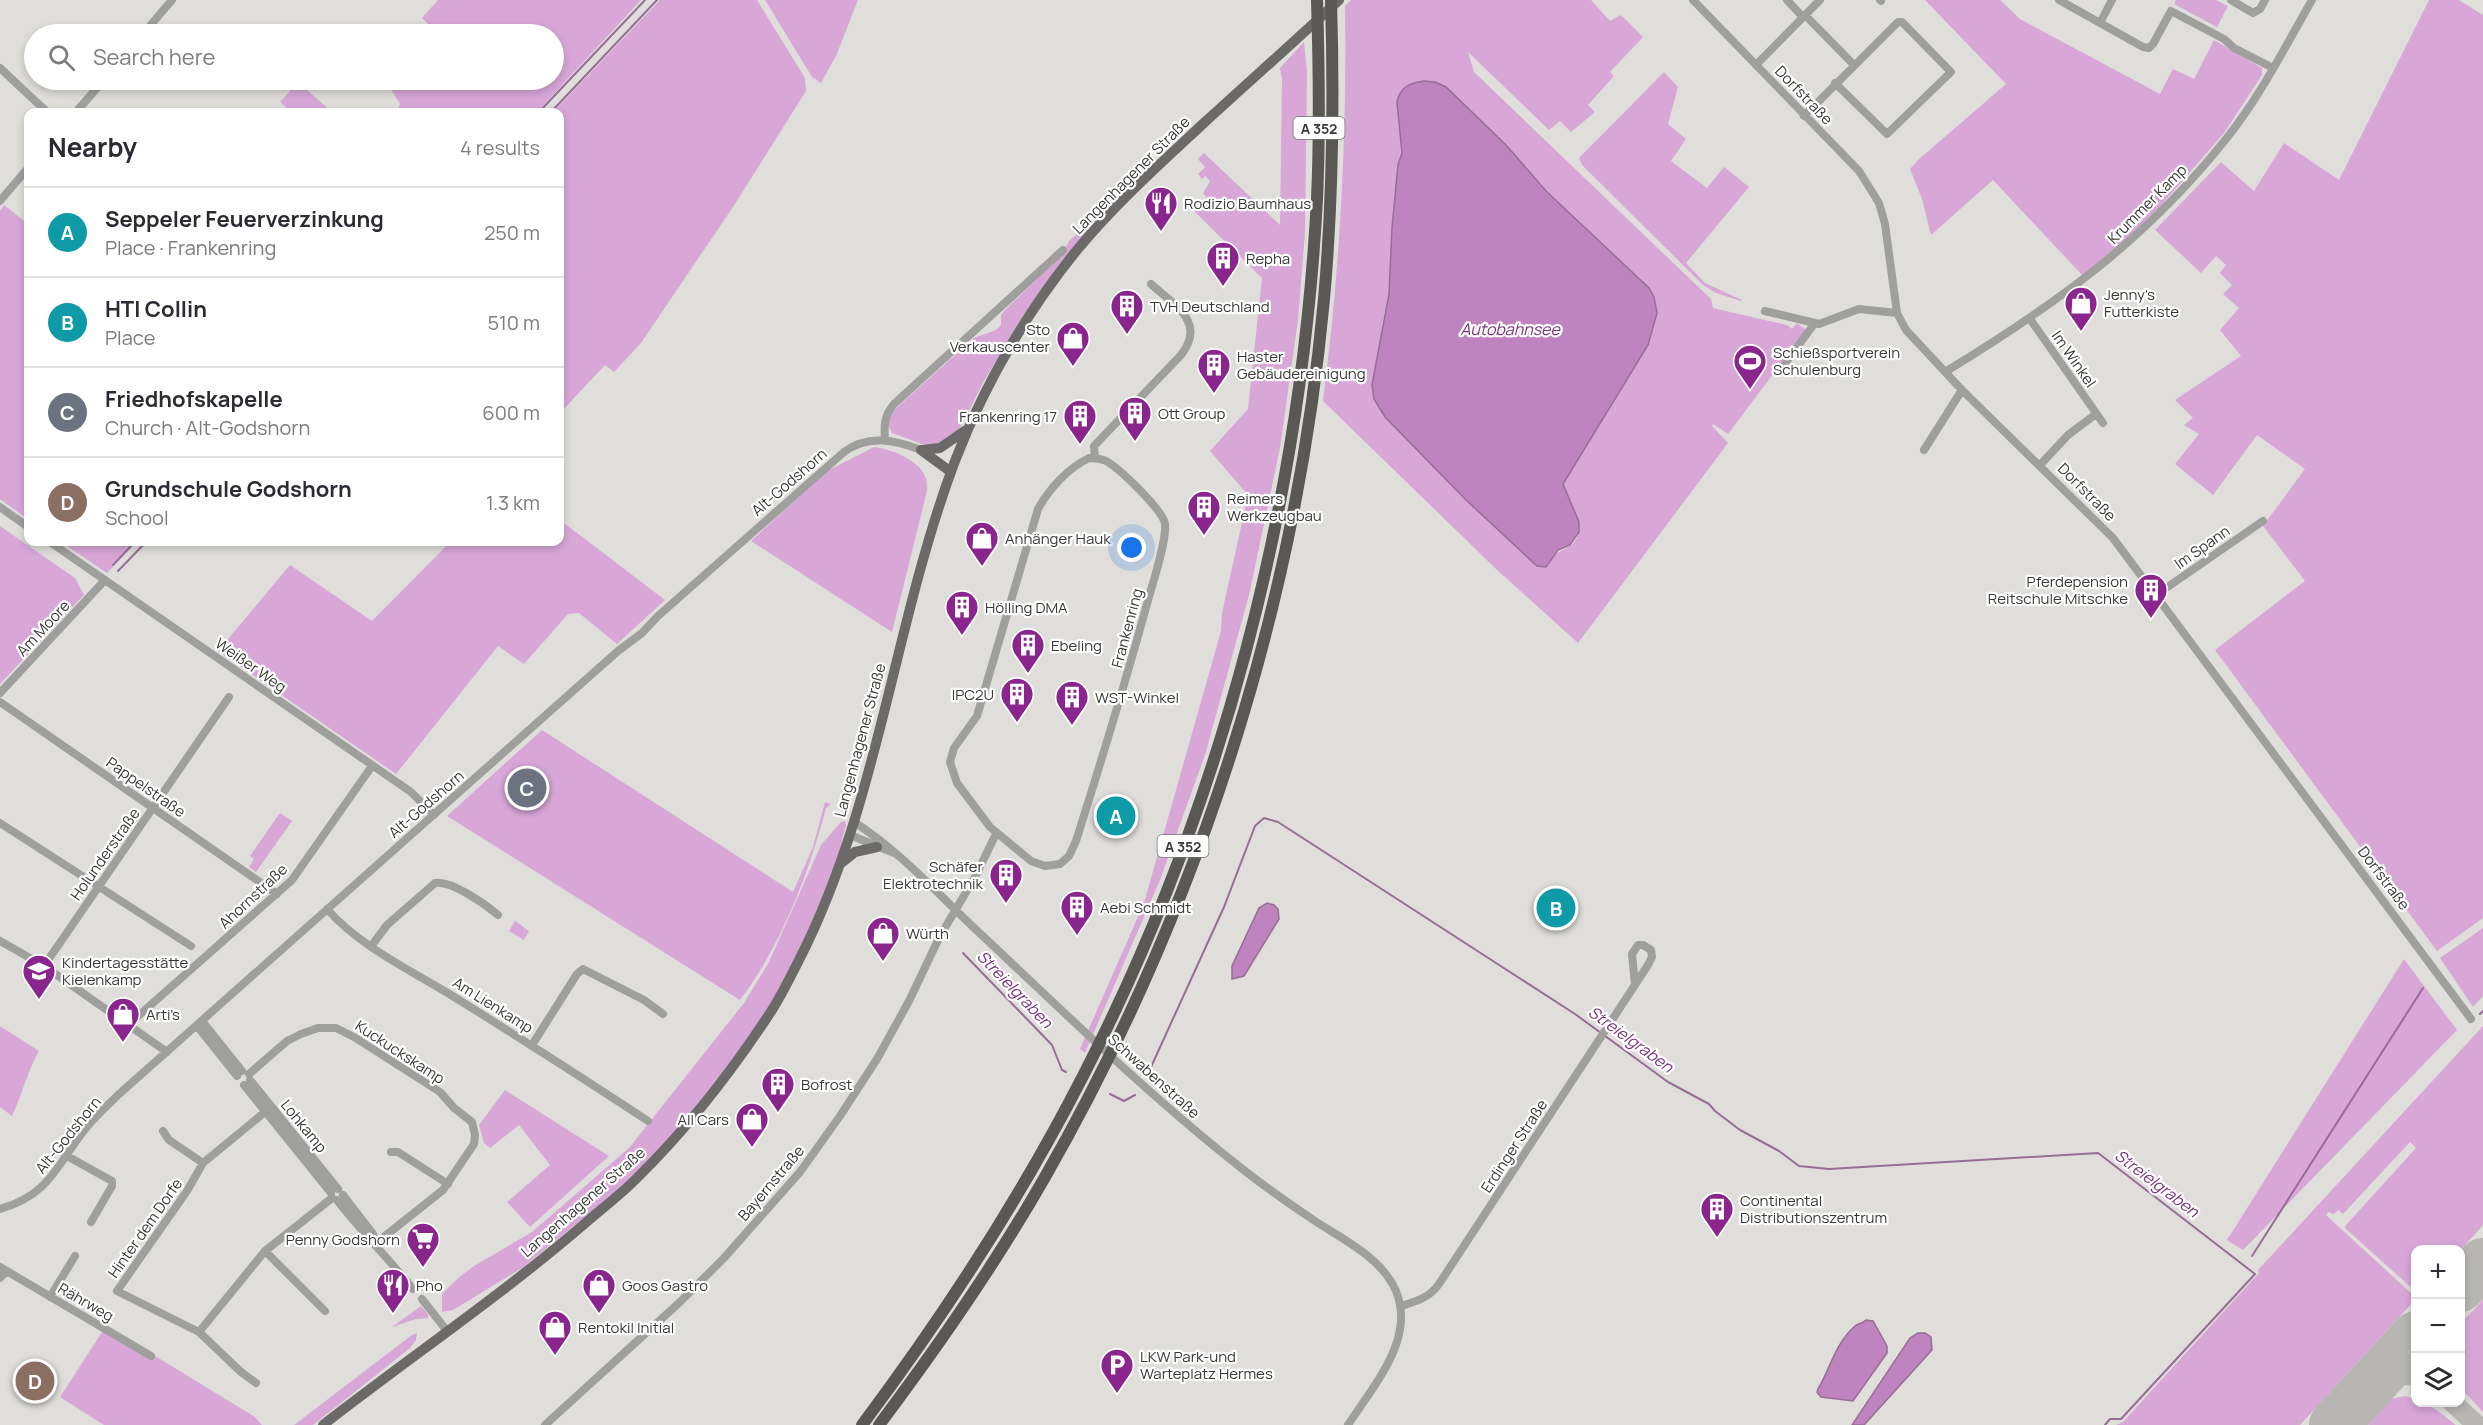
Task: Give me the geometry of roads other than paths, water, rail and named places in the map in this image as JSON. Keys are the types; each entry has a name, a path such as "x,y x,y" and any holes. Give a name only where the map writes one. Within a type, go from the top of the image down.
{"highway":[{"name":"A 352","path":"862,1425 959,1289 1048,1141 1104,1034 1150,932 1204,787 1256,613 1274,531 1300,380 1317,197 1319,58 1317,0"},
{"name":"A 352","path":"879,1425 972,1296 1053,1164 1100,1076 1137,998 1186,882 1218,793 1262,643 1289,532 1303,457 1324,301 1331,189 1333,61 1331,0"}],"main road":[{"name":"Langenhagener Straße","path":"323,1425 551,1252 635,1180 677,1136 721,1083 775,1006 810,938 840,864 854,822 915,590 951,472 994,377 1021,331 1077,251 1152,171 1339,0"},
{"path":"926,449 940,448 969,428"},
{"path":"926,449 956,459"},
{"path":"926,449 951,472"},
{"path":"840,864 855,852 876,847"}],"street":[{"path":"152,24 172,0"},
{"name":"Dorfstraße","path":"1693,0 1859,171 1876,196 1885,224 1898,313 1906,330 1962,390 2113,538 2470,1019"},
{"path":"1787,0 1854,65"},
{"path":"1756,65 1820,0"},
{"path":"2059,0 2143,47 2149,48 2171,11 2273,68"},
{"path":"2100,22 2112,0"},
{"path":"2231,0 2253,13 2257,12 2265,0"},
{"name":"Krummer Kamp","path":"1945,372 2030,319 2113,257 2165,208 2227,138 2273,68 2312,0"},
{"path":"1804,116 1835,83 1898,22 1902,22 1951,72 1887,134 1835,83"},
{"path":"0,68 43,108"},
{"path":"80,108 95,90"},
{"path":"0,201 24,173"},
{"path":"885,441 884,422 887,412 894,404 1063,250"},
{"path":"1095,458 1094,446 1181,355 1191,340 1191,325 1187,317 1152,284"},
{"path":"1766,311 1814,324 1824,323 1859,309 1898,313"},
{"name":"Im Winkel","path":"2030,319 2103,423"},
{"path":"1785,364 1814,324"},
{"path":"1924,450 1962,390"},
{"path":"2040,465 2068,435 2096,414"},
{"name":"Alt-Godshorn","path":"0,1209 22,1201 39,1190 98,1114 844,452 863,441 885,441 926,449"},
{"name":"Frankenring","path":"1089,458 1095,458 1110,463 1156,506 1165,524 1151,590 1109,738 1076,841 1070,856 1065,860 1055,866 1038,864 996,834 957,783 951,769 951,756 977,716 1038,509 1050,491 1074,467 1089,458"},
{"path":"0,507 24,524"},
{"name":"Im Spann","path":"2156,595 2263,521"},
{"name":"Weißer Weg","path":"56,546 419,799 434,815"},
{"name":"Am Moore","path":"0,693 105,580"},
{"name":"Holunderstraße","path":"44,966 229,697"},
{"name":"Pappelstraße","path":"0,702 277,894"},
{"name":"Ahornstraße","path":"128,1025 298,873 372,766"},
{"name":"Schwabenstraße","path":"854,822 885,843 1193,1130 1257,1180 1374,1261 1391,1281 1401,1306"},
{"path":"0,823 191,946"},
{"path":"955,910 974,879 996,834"},
{"name":"Schwabenstraße","path":"850,835 894,853"},
{"path":"372,945 387,925 435,883 444,882 487,905 498,915"},
{"name":"Am Lienkamp","path":"327,909 345,928 648,1121"},
{"name":"Bayernstraße","path":"545,1425 695,1288 800,1172 877,1059 955,910"},
{"path":"0,941 44,966 167,1052"},
{"path":"532,1045 583,969 644,1000 663,1014"},
{"name":"Erdinger Straße","path":"1401,1306 1426,1298 1433,1293 1635,984"},
{"name":"Lohkamp","path":"200,1023 336,1195 367,1239 375,1244 413,1289"},
{"name":"Kuckuckskamp","path":"244,1077 287,1041 318,1028 336,1028 350,1034 440,1092 454,1108 472,1122 475,1135 474,1144 448,1184 375,1244"},
{"name":"Hinter dem Dorfe","path":"256,1383 241,1372 199,1332 117,1291 187,1191 203,1163 268,1109"},
{"path":"163,1131 169,1140 203,1163"},
{"path":"392,1152 398,1152 448,1184"},
{"path":"67,1156 111,1180 112,1186 91,1222"},
{"path":"199,1332 265,1251 336,1195"},
{"path":"265,1251 325,1311"},
{"path":"50,1297 75,1256"},
{"name":"Rährweg","path":"2,1272 151,1356"},
{"path":"422,1299 447,1331"},
{"path":"1348,1425 1394,1350 1400,1335 1401,1306"}],"water":[{"name":"Autobahnsee","path":"1424,81 1435,82 1446,87 1506,145 1546,191 1649,288 1654,297 1657,313 1648,345 1563,484 1579,522 1579,532 1570,545 1558,550 1546,567 1537,566 1466,500 1385,417 1374,399 1372,385 1389,294 1392,228 1398,165 1402,153 1397,102 1406,87"},
{"path":"1267,903 1278,909 1279,919 1244,976 1232,979 1232,966 1259,908"},
{"path":"1866,1320 1873,1321 1887,1346 1887,1353 1853,1401 1821,1397 1817,1392 1818,1389 1837,1349 1855,1326"},
{"path":"1918,1333 1925,1333 1931,1337 1932,1350 1864,1425 1852,1425 1910,1338"}],"waterway":[{"path":"564,86 645,0"},
{"path":"555,108 657,0"},
{"path":"543,108 560,90"},
{"path":"113,565 131,546"},
{"path":"118,571 142,546"},
{"name":"Streielgraben","path":"1151,1067 1224,907 1255,826 1264,818 1278,822 1575,1014 1668,1082 1709,1104 1740,1130 1779,1151 1799,1166 1829,1169 2098,1153 2255,1274 2121,1419 2110,1419 2105,1425"},
{"name":"Streielgraben","path":"963,953 1052,1045 1062,1070 1066,1072"},
{"path":"2252,1256 2423,988"},
{"path":"2480,1014 2483,1011"},
{"name":"Streielgraben","path":"1110,1094 1124,1101 1135,1095"}],"place":[{"name":"Rodizio Baumhaus","path":"1161,232"},
{"name":"Repha","path":"1223,287"},
{"name":"Jenny's Futterkiste","path":"2081,332"},
{"name":"TVH Deutschland","path":"1127,335"},
{"name":"Sto Verkauscenter","path":"1073,367"},
{"name":"Schießsportverein Schulenburg","path":"1750,390"},
{"name":"Haster Gebäudereinigung","path":"1214,394"},
{"name":"Ott Group","path":"1135,442"},
{"name":"Frankenring 17","path":"1080,445"},
{"name":"Reimers Werkzeugbau","path":"1204,536"},
{"name":"Anhänger Hauk","path":"982,567"},
{"name":"Pferdepension Reitschule Mitschke","path":"2151,619"},
{"name":"Hölling DMA","path":"962,636"},
{"name":"Ebeling","path":"1028,674"},
{"name":"IPC2U","path":"1017,723"},
{"name":"WST-Winkel","path":"1072,726"},
{"name":"Friedhofskapelle","path":"527,788"},
{"name":"Seppeler Feuerverzinkung","path":"1116,816"},
{"name":"Schäfer Elektrotechnik","path":"1006,904"},
{"name":"HTI Collin","path":"1556,908"},
{"name":"Aebi Schmidt","path":"1077,936"},
{"name":"Würth","path":"883,962"},
{"name":"Kindertagesstätte Kielenkamp","path":"39,1000"},
{"name":"Arti’s","path":"123,1043"},
{"name":"Bofrost","path":"778,1113"},
{"name":"All Cars","path":"752,1148"},
{"name":"Continental Distributionszentrum","path":"1717,1238"},
{"name":"Penny Godshorn","path":"423,1268"},
{"name":"Pho","path":"393,1314"},
{"name":"Goos Gastro","path":"599,1314"},
{"name":"Rentokil Initial","path":"555,1356"},
{"name":"Grundschule Godshorn","path":"35,1381"},
{"name":"LKW Park-und Warteplatz Hermes","path":"1117,1394"}]}
